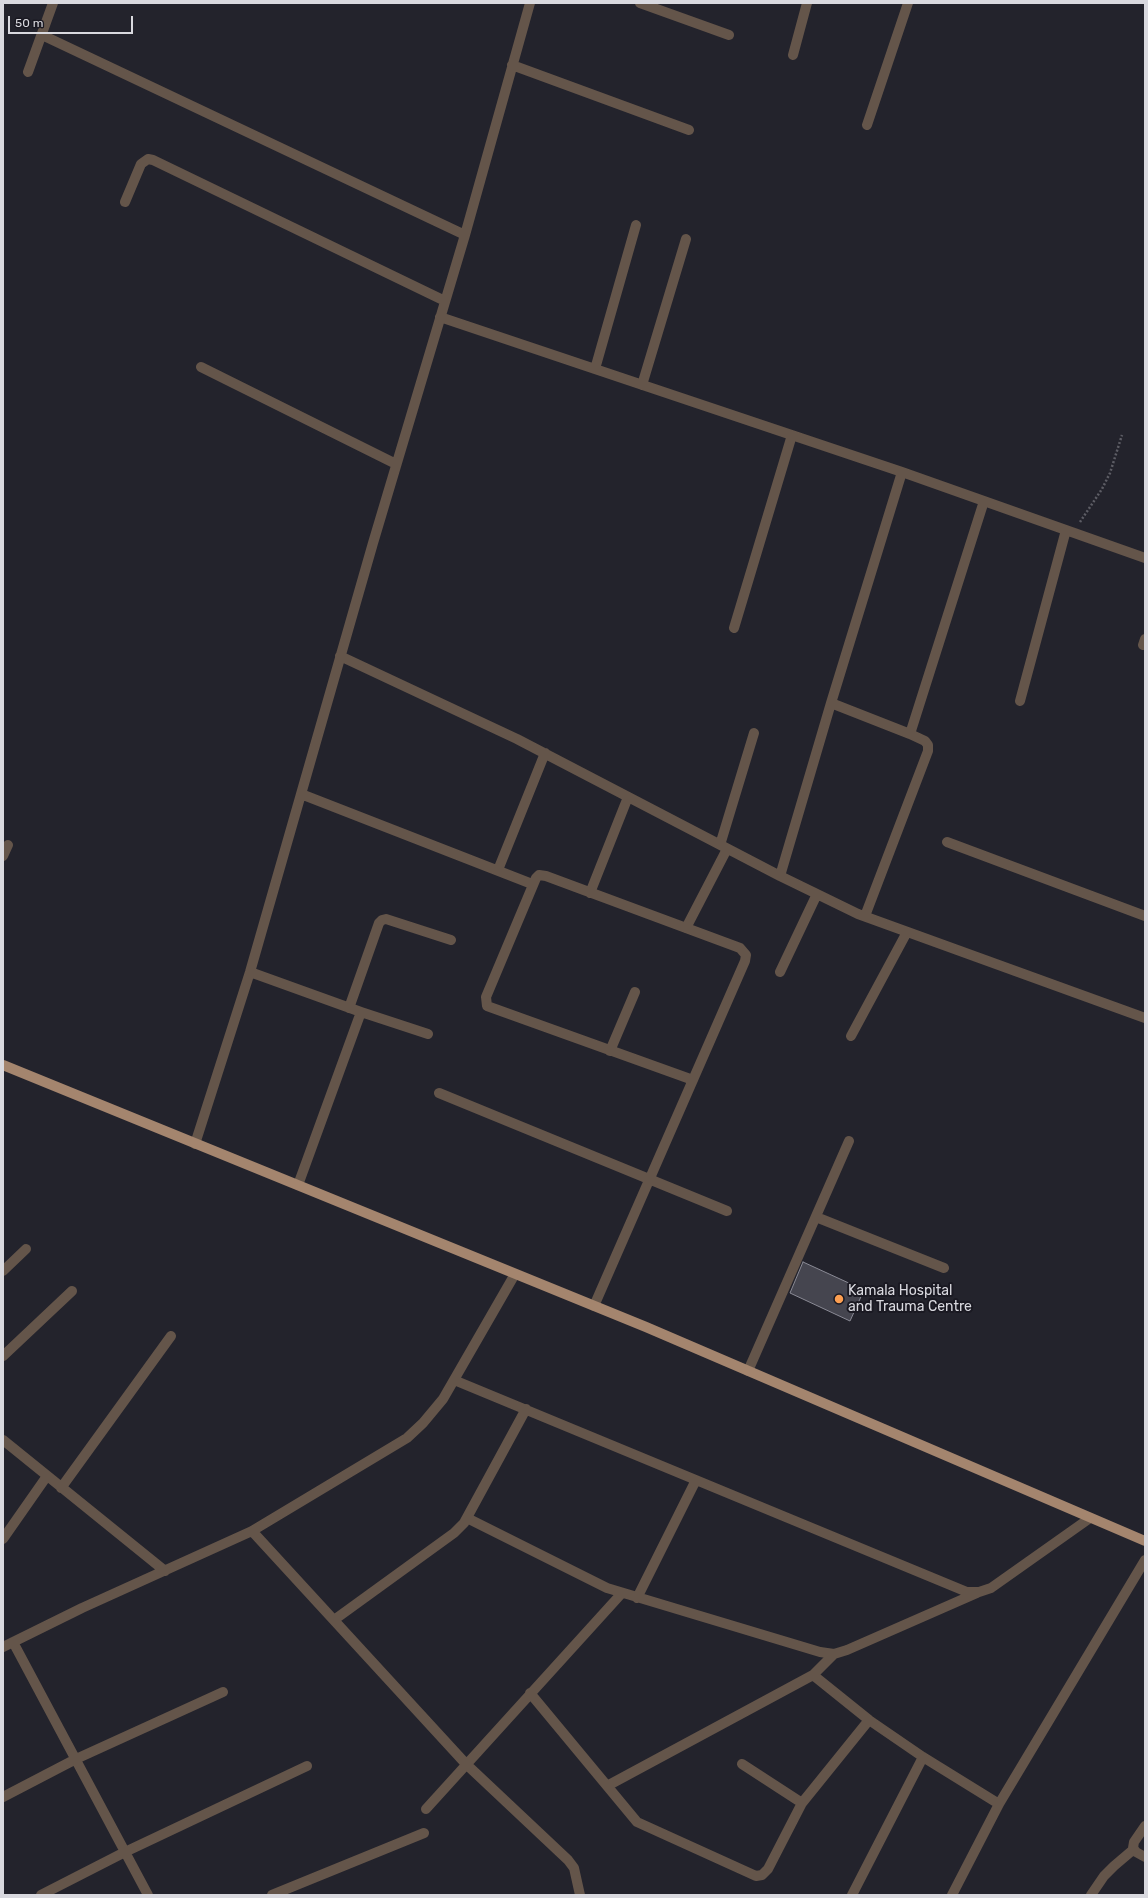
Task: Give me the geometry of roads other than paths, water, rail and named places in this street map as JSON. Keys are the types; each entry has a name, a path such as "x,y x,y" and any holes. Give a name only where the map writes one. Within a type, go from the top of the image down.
{"main road":[{"path":"3,1065 594,1306 1145,1541"}],"street":[{"path":"28,72 53,3"},
{"path":"195,1144 250,972 396,464 465,235 530,3"},
{"path":"640,3 729,35"},
{"path":"793,55 807,3"},
{"path":"868,125 908,3"},
{"path":"42,35 465,235"},
{"path":"512,65 689,130"},
{"path":"125,202 141,164 148,159 153,160 445,301"},
{"path":"595,369 636,225"},
{"path":"642,385 686,239"},
{"path":"440,317 902,472 1145,558"},
{"path":"200,367 396,464"},
{"path":"734,628 792,435"},
{"path":"780,876 902,472"},
{"path":"910,734 984,501"},
{"path":"1020,701 1070,532"},
{"path":"340,656 545,754 780,876 865,916 1145,1018"},
{"path":"831,703 925,741 928,751 865,916"},
{"path":"686,928 724,847 754,734"},
{"path":"498,870 545,754"},
{"path":"301,794 532,884"},
{"path":"590,893 628,797"},
{"path":"947,842 1145,916"},
{"path":"3,856 8,845"},
{"path":"594,1306 650,1179 745,961 746,955 740,948 546,876 539,875 532,884 486,997 487,1006 693,1080"},
{"path":"780,972 817,894"},
{"path":"349,1008 379,923 382,920 386,919 451,940"},
{"path":"851,1036 907,932"},
{"path":"250,972 349,1008 428,1034"},
{"path":"610,1051 635,992"},
{"path":"298,1185 361,1012"},
{"path":"439,1093 727,1210"},
{"path":"748,1371 849,1141"},
{"path":"816,1217 944,1268"},
{"path":"3,1271 26,1249"},
{"path":"3,1647 82,1608 252,1531 407,1438 443,1399 515,1274"},
{"path":"3,1356 72,1291"},
{"path":"61,1488 171,1336"},
{"path":"454,1380 966,1592 979,1592"},
{"path":"334,1620 454,1533 467,1518 526,1409"},
{"path":"3,1440 165,1571"},
{"path":"3,1539 47,1476"},
{"path":"637,1598 696,1480"},
{"path":"467,1518 607,1588 820,1652 834,1654 847,1650 991,1588 1090,1518"},
{"path":"252,1531 466,1764 568,1860 574,1868 580,1895"},
{"path":"952,1895 999,1804 1145,1560"},
{"path":"426,1809 622,1593"},
{"path":"14,1642 148,1895"},
{"path":"607,1786 813,1676 834,1654"},
{"path":"813,1676 869,1720 923,1757 999,1804"},
{"path":"3,1797 76,1759 223,1692"},
{"path":"530,1693 637,1822 756,1876 762,1875 768,1869 802,1803 869,1720"},
{"path":"852,1895 923,1757"},
{"path":"742,1764 802,1803"},
{"path":"41,1895 125,1852 307,1766"},
{"path":"1091,1895 1104,1876 1134,1849 1134,1842 1145,1826"},
{"path":"272,1895 424,1833"},
{"path":"1134,1849 1145,1857"}],"place":[{"name":"Kamala Hospital and Trauma Centre","path":"839,1299"}]}
